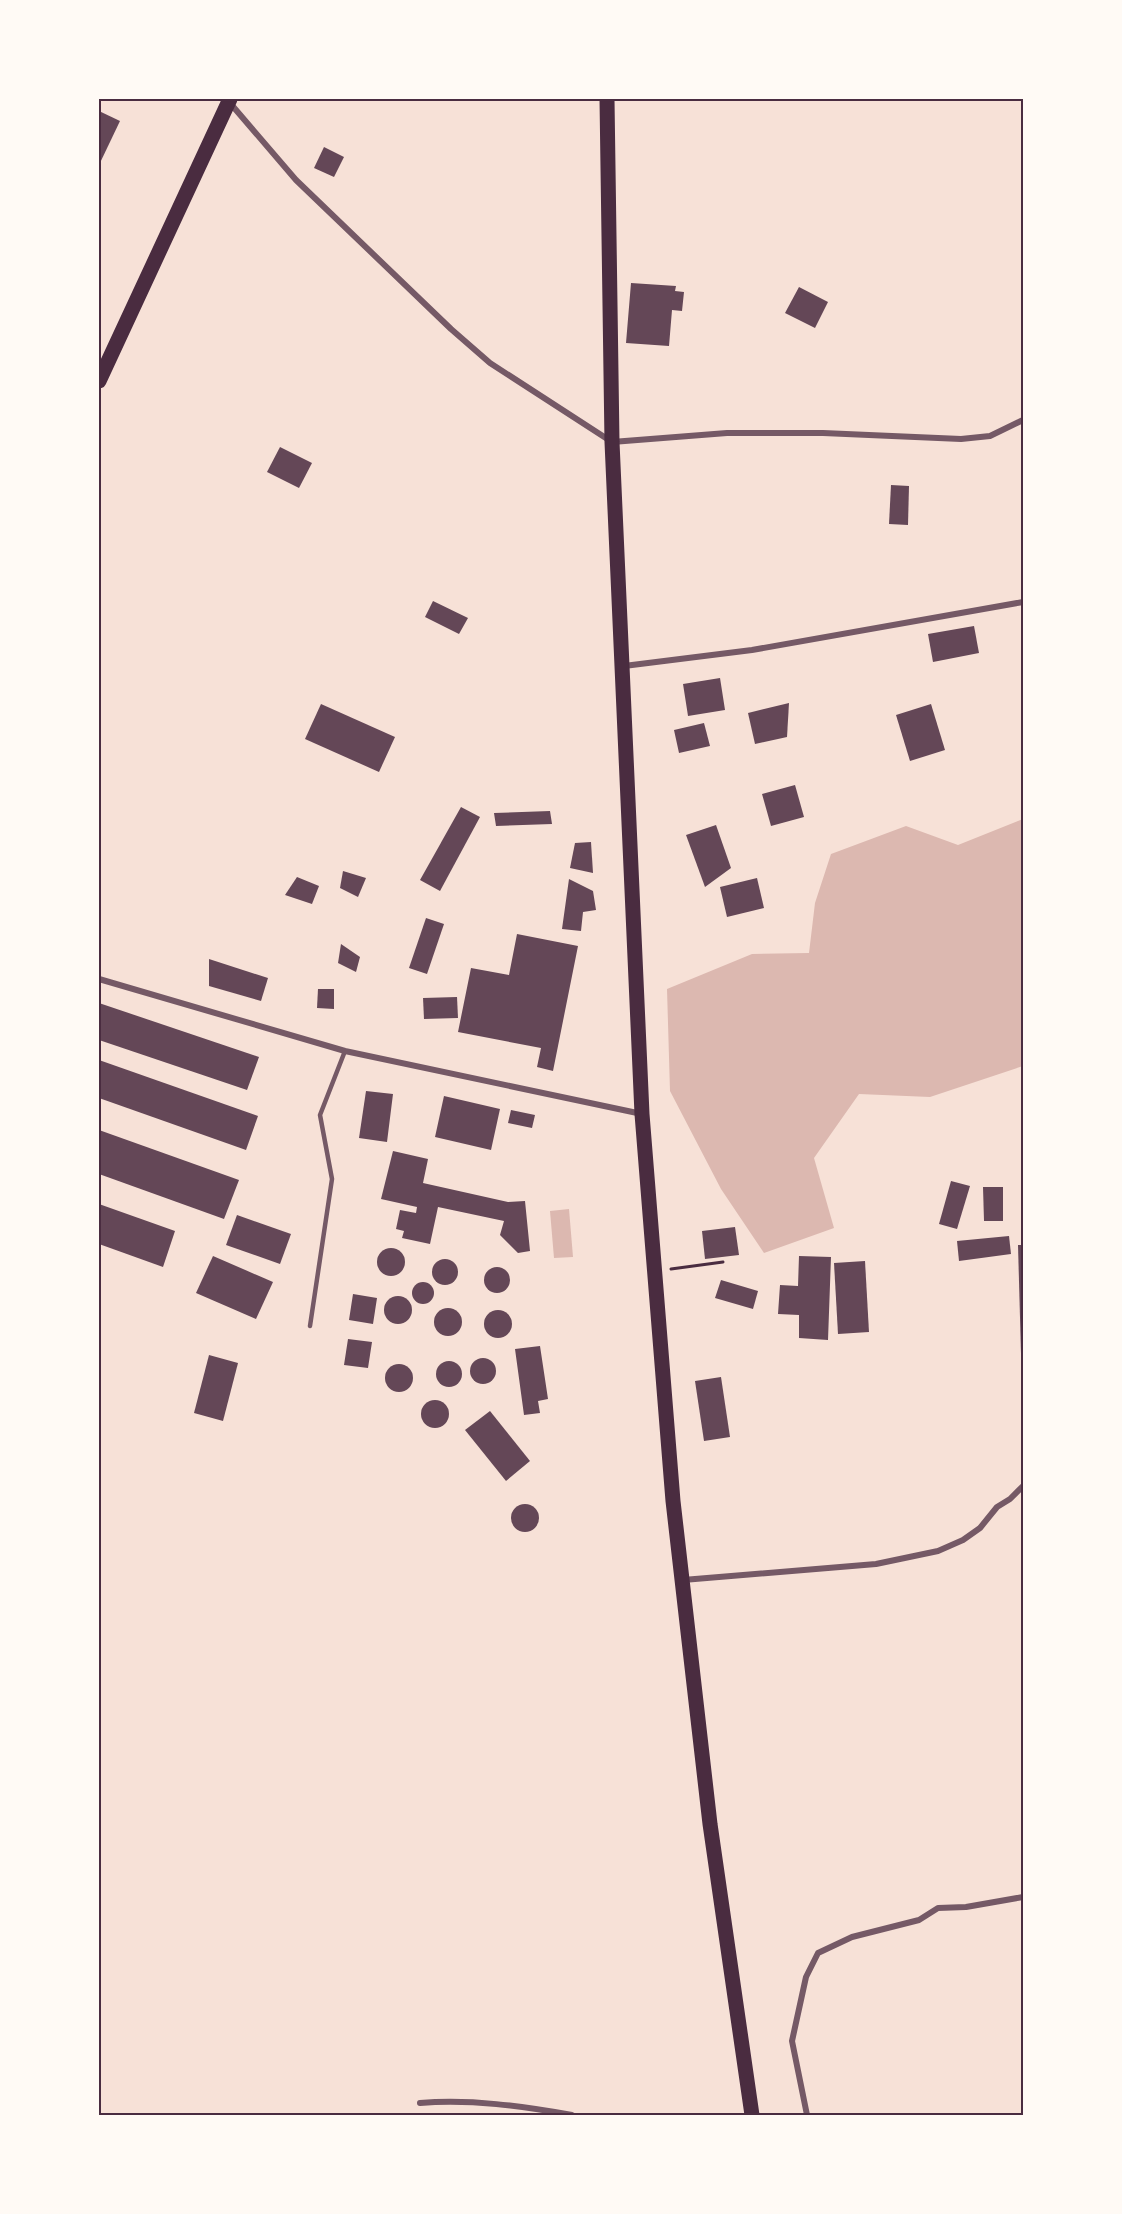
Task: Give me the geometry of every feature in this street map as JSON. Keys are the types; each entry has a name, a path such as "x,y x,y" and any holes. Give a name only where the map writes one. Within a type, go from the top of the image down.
{"main road":[{"path":"607,99 612,442 620,666 642,1114 673,1502 710,1824 752,2115"},
{"path":"99,381 229,100"}],"street":[{"path":"229,100 296,180 450,329 490,363 612,442 727,433 823,433 961,439 990,436 1023,420"},
{"path":"620,666 752,650 1023,602"},
{"path":"99,980 345,1051 642,1114"},
{"path":"682,1580 876,1564 938,1551 963,1540 980,1528 997,1507 1010,1499 1023,1486"},
{"path":"807,2115 792,2041 806,1977 818,1953 852,1937 886,1931 919,1920 938,1908 966,1907 1023,1896"},
{"path":"420,2103 455,2100 494,2102 572,2115"}],"lane":[{"path":"310,1326 332,1179 320,1115 345,1051"}],"path":[{"path":"655,1271 723,1262"}],"shaded area":[{"path":"1023,819 1023,1066 930,1097 859,1094 814,1158 834,1228 764,1253 721,1189 670,1091 667,989 752,954 809,953 815,903 831,854 906,826 958,845"},
{"path":"569,1209 573,1257 554,1258 550,1211"}],"building":[{"path":"99,111 120,121 99,165"},
{"path":"324,147 344,157 334,177 314,168"},
{"path":"631,283 676,286 675,291 684,292 682,311 672,310 669,346 626,343"},
{"path":"799,287 828,302 815,328 785,313"},
{"path":"280,447 312,463 299,488 267,472"},
{"path":"891,485 909,486 908,525 889,524"},
{"path":"433,601 468,618 459,634 425,617"},
{"path":"974,626 979,653 933,662 928,634"},
{"path":"720,678 725,710 688,716 683,684"},
{"path":"789,703 787,737 755,744 748,713"},
{"path":"321,704 395,737 379,772 305,739"},
{"path":"931,704 945,750 910,761 896,715"},
{"path":"704,723 710,746 679,753 674,730"},
{"path":"795,785 804,817 771,826 762,794"},
{"path":"461,807 480,817 440,891 420,880"},
{"path":"550,811 552,824 496,826 494,813"},
{"path":"716,825 731,868 705,887 686,835"},
{"path":"591,842 593,873 570,868 575,843"},
{"path":"343,871 366,878 358,897 340,888"},
{"path":"297,877 319,886 312,904 285,895"},
{"path":"757,878 764,908 727,917 720,887"},
{"path":"569,879 593,891 596,910 583,912 581,931 562,929"},
{"path":"426,918 444,924 427,974 409,968"},
{"path":"517,934 578,946 553,1071 537,1067 541,1048 458,1032 471,968 509,975"},
{"path":"341,944 360,957 356,972 338,963"},
{"path":"209,959 268,978 261,1001 209,986"},
{"path":"318,989 334,989 334,1009 317,1008"},
{"path":"457,997 458,1018 424,1019 423,998"},
{"path":"99,1003 259,1057 247,1090 99,1040"},
{"path":"99,1060 258,1116 246,1150 99,1098"},
{"path":"366,1091 393,1094 387,1142 359,1138"},
{"path":"444,1096 500,1109 491,1150 435,1137"},
{"path":"511,1110 535,1115 532,1128 508,1123"},
{"path":"99,1130 239,1180 224,1219 99,1174"},
{"path":"393,1151 428,1159 423,1183 508,1202 525,1201 530,1251 518,1253 500,1235 504,1221 438,1207 430,1244 402,1238 404,1231 396,1229 400,1210 416,1213 417,1207 381,1199"},
{"path":"951,1181 970,1186 957,1229 939,1224"},
{"path":"983,1187 1003,1187 1003,1221 984,1221"},
{"path":"99,1204 175,1231 163,1267 99,1244"},
{"path":"237,1215 291,1234 280,1264 226,1245"},
{"path":"735,1227 739,1255 705,1259 702,1231"},
{"path":"1009,1236 1011,1254 959,1261 957,1241"},
{"path":"1018,1245 1023,1245 1023,1354 1021,1354"},
{"path":"391,1248 401,1252 405,1262 401,1272 391,1276 381,1272 377,1262 381,1252"},
{"path":"213,1256 273,1282 256,1319 196,1293"},
{"path":"799,1256 831,1257 828,1340 799,1338 799,1315 778,1314 780,1285 798,1286"},
{"path":"445,1259 454,1263 458,1272 454,1281 445,1285 436,1281 432,1272 436,1263"},
{"path":"865,1261 869,1332 838,1334 834,1263"},
{"path":"497,1267 506,1271 510,1280 506,1289 497,1293 488,1289 484,1280 488,1271"},
{"path":"721,1280 758,1291 753,1309 715,1298"},
{"path":"419,1282 427,1282 434,1289 434,1297 427,1304 419,1304 412,1297 412,1289"},
{"path":"353,1294 377,1298 373,1324 349,1320"},
{"path":"398,1296 408,1300 412,1310 408,1320 398,1324 388,1320 384,1310 388,1300"},
{"path":"448,1308 458,1312 462,1322 458,1332 448,1336 438,1332 434,1322 438,1312"},
{"path":"498,1310 508,1314 512,1324 508,1334 498,1338 488,1334 484,1324 488,1314"},
{"path":"348,1339 372,1342 368,1368 344,1365"},
{"path":"540,1346 548,1399 538,1401 540,1413 524,1415 515,1349"},
{"path":"209,1355 238,1363 223,1421 194,1413"},
{"path":"483,1358 492,1362 496,1371 492,1380 483,1384 474,1380 470,1371 474,1362"},
{"path":"449,1361 458,1365 462,1374 458,1383 449,1387 440,1383 436,1374 440,1365"},
{"path":"399,1364 409,1368 413,1378 409,1388 399,1392 389,1388 385,1378 389,1368"},
{"path":"721,1377 730,1437 704,1441 695,1381"},
{"path":"435,1400 445,1404 449,1414 445,1424 435,1428 425,1424 421,1414 425,1404"},
{"path":"490,1411 530,1461 506,1481 465,1430"},
{"path":"525,1504 535,1508 539,1518 535,1528 525,1532 515,1528 511,1518 515,1508"}]}
